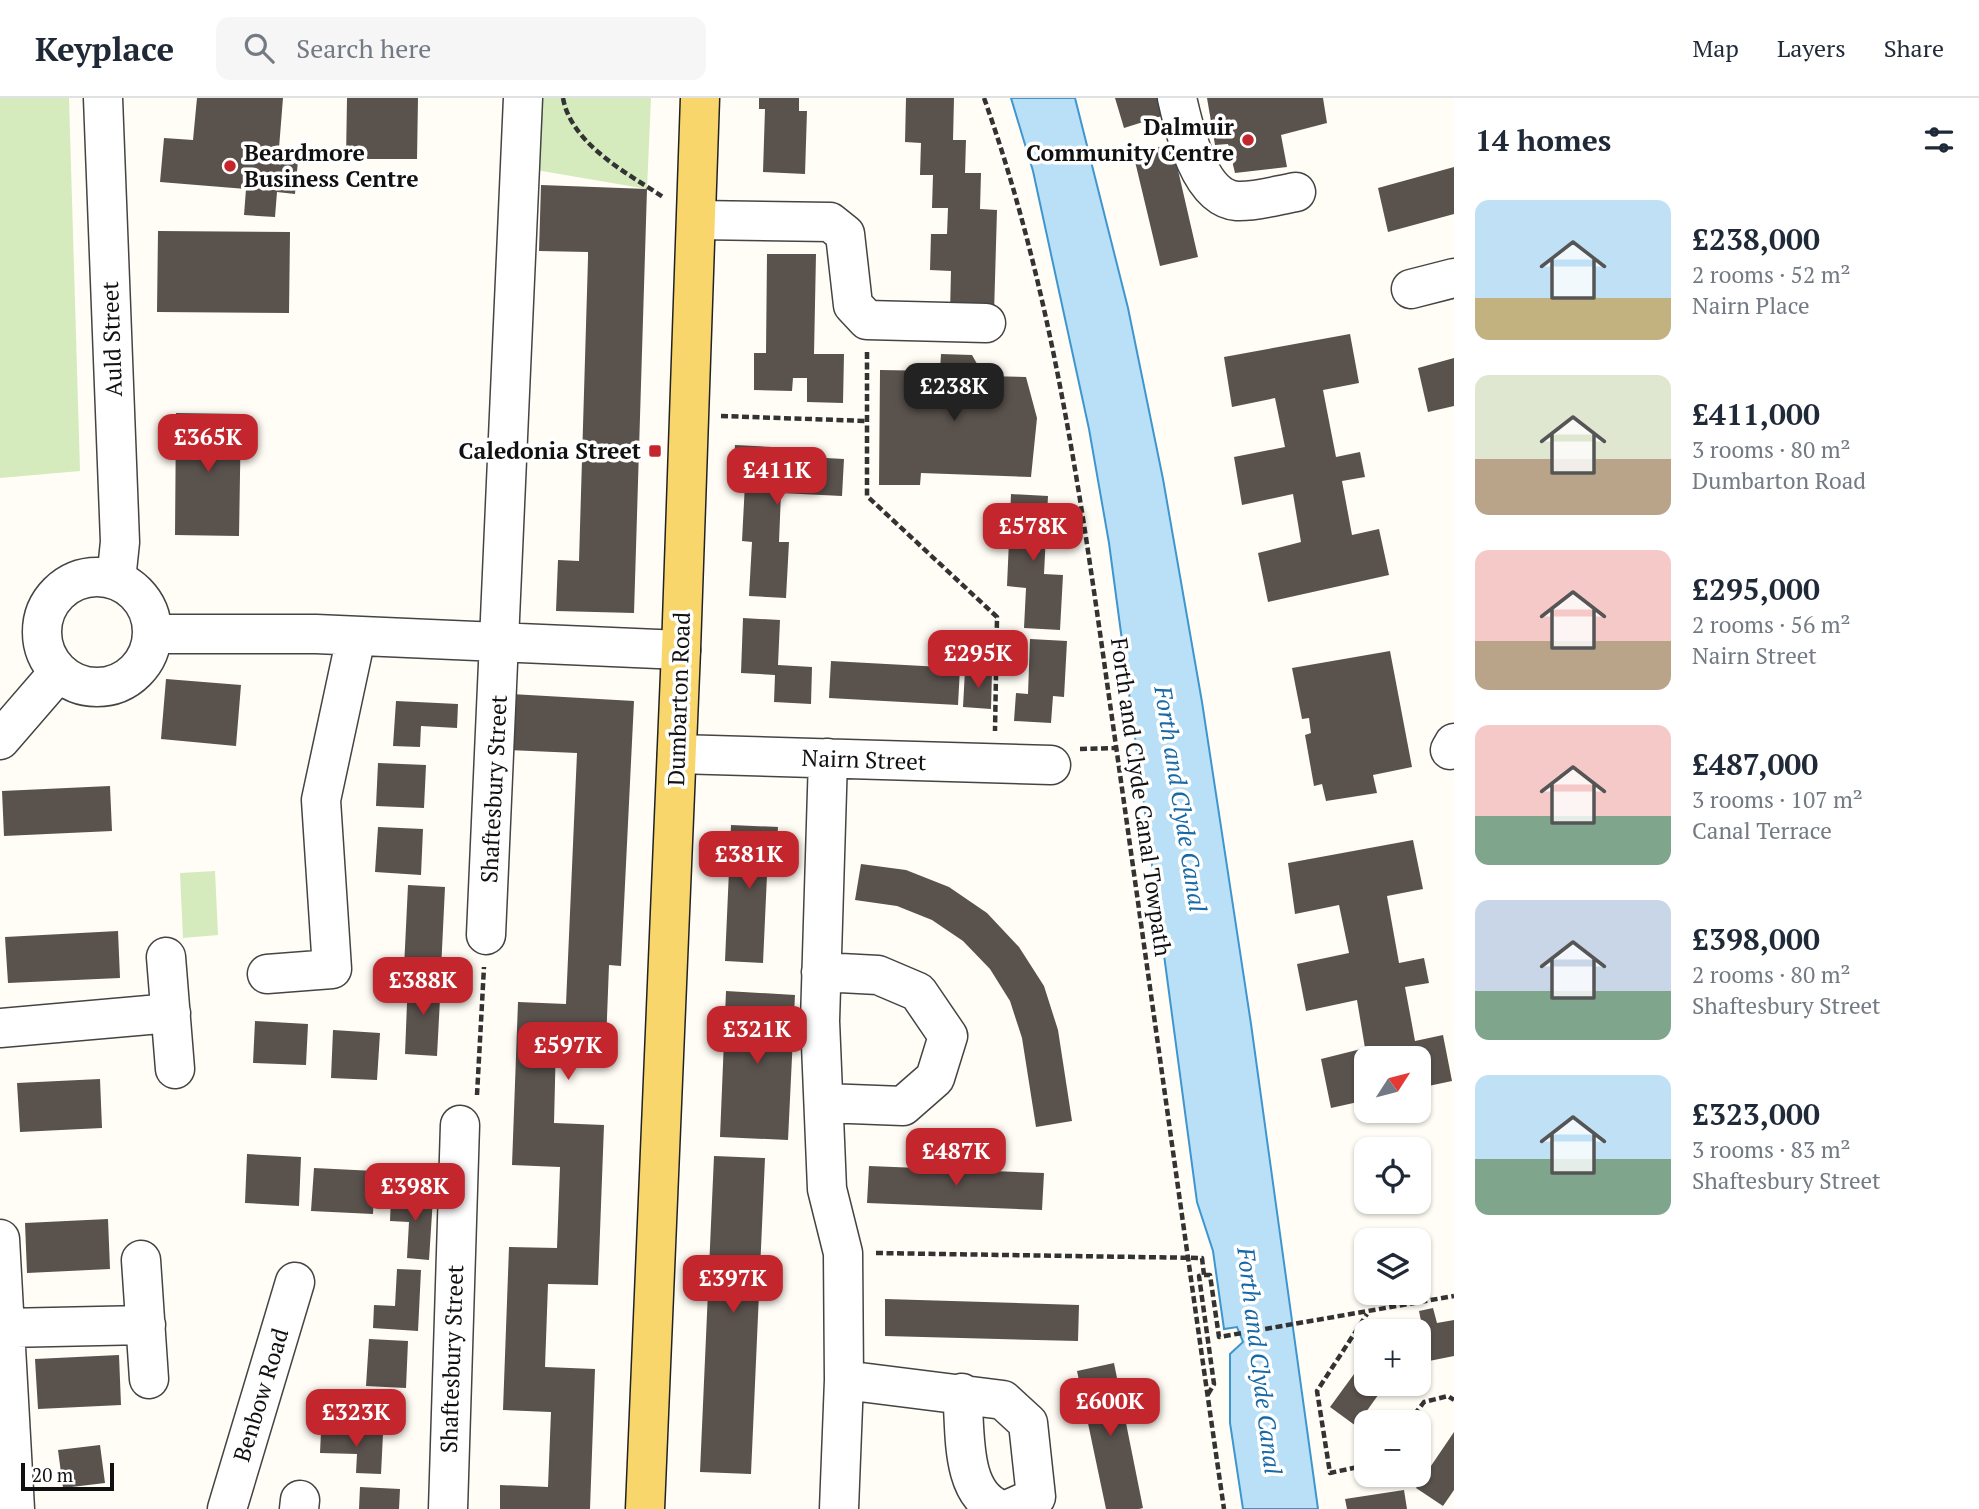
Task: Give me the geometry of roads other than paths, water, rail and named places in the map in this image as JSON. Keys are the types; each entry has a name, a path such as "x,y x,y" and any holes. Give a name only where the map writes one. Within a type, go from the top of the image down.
{"main road":[{"name":"Dumbarton Road","path":"645,1509 677,754 700,98"}],"street":[{"name":"Auld Street","path":"103,98 120,541 116,580"},
{"name":"Shaftesbury Street","path":"486,935 523,98"},
{"path":"1177,98 1200,171 1215,194 1236,201 1296,192"},
{"path":"697,220 830,222 845,234 853,305 867,320 986,323"},
{"path":"1411,289 1454,278"},
{"path":"97,576 116,580 131,588 143,601 151,617 153,634 145,660 126,680 109,687 92,688 74,683 58,673 47,657 42,639 43,620 50,603 62,589 78,580 97,576"},
{"path":"153,634 316,634 681,650"},
{"path":"267,974 332,969 321,800 356,637"},
{"path":"0,740 58,673"},
{"name":"Nairn Street","path":"677,754 1051,765"},
{"path":"828,758 820,1021 827,1189 843,1253 844,1380 839,1509"},
{"path":"166,957 175,1069"},
{"path":"821,972 878,975 918,992 948,1036 935,1078 903,1106 824,1103"},
{"path":"0,1028 171,1013"},
{"name":"Shaftesbury Street","path":"448,1509 460,1125"},
{"path":"0,1239 15,1509"},
{"path":"141,1260 149,1379"},
{"name":"Benbow Road","path":"227,1509 295,1282"},
{"path":"5,1328 146,1325"},
{"path":"844,1380 1003,1400 1028,1423 1036,1497 1009,1509"},
{"path":"962,1393 970,1477 986,1504 1000,1509"}],"water":[{"name":"Forth and Clyde Canal","path":"1011,98 1075,98 1128,308 1163,479 1202,702 1251,1024 1318,1509 1243,1509 1230,1423 1230,1354 1243,1342 1237,1327 1224,1329 1213,1251 1197,1202 1109,543 1089,429 1033,171"}],"place":[{"name":"Dalmuir Community Centre","path":"1248,140"},
{"name":"Beardmore Business Centre","path":"230,166"},
{"name":"Caledonia Street","path":"655,451"}]}
